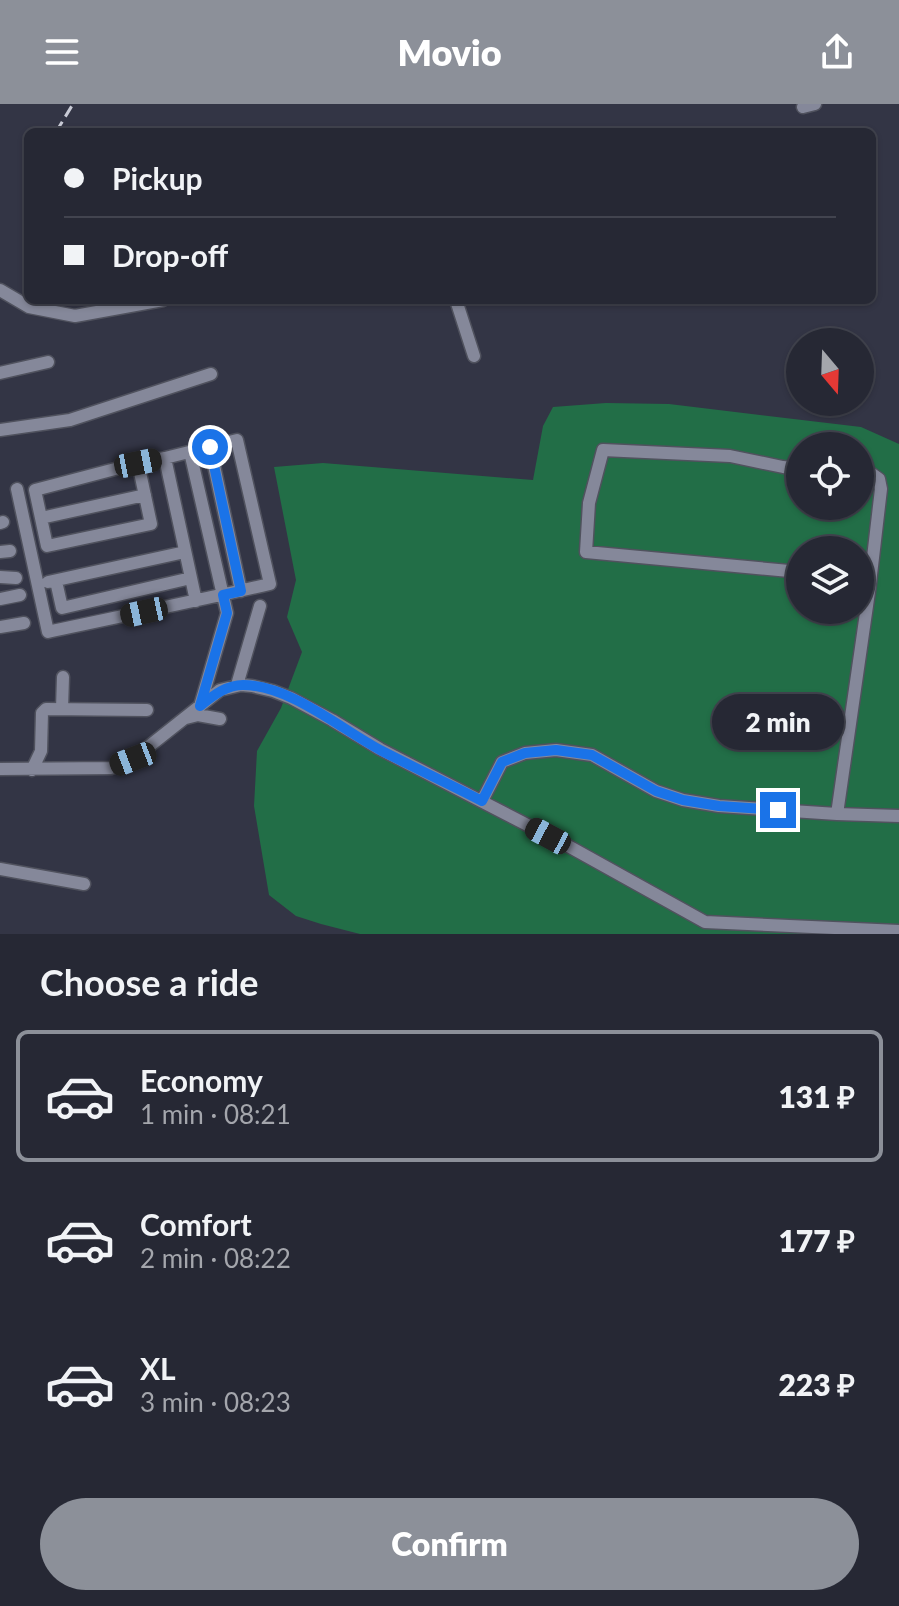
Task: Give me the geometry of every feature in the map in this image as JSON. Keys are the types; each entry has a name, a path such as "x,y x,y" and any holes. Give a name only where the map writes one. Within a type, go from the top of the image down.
{"street":[{"path":"0,290 29,307 75,316 141,304"},
{"path":"457,304 474,356"},
{"path":"0,373 48,362"},
{"path":"0,430 70,420 211,374"},
{"path":"17,489 48,632 270,584 237,440 35,490 47,546"},
{"path":"210,447 241,591"},
{"path":"786,467 730,456 603,450 589,503 586,552 786,571"},
{"path":"190,452 227,613 200,706"},
{"path":"165,458 196,601"},
{"path":"30,549 151,524 138,463"},
{"path":"873,536 881,489 879,479 874,475"},
{"path":"41,518 145,495"},
{"path":"37,585 185,552"},
{"path":"0,577 16,578"},
{"path":"62,608 191,578"},
{"path":"56,581 67,628"},
{"path":"0,599 20,595"},
{"path":"237,685 260,606"},
{"path":"0,627 24,623"},
{"path":"837,814 860,624"},
{"path":"62,709 63,677"},
{"path":"0,769 111,768 133,759 220,690 237,685 252,686 291,698 380,749 705,922 899,931"},
{"path":"32,770 41,751 42,713 46,709 147,710"},
{"path":"186,718 198,715 220,719"},
{"path":"482,801 502,762 525,753 556,750 592,755 656,791 683,800 719,806 899,816"},
{"path":"0,869 84,884"}],"green space":[{"path":"606,403 669,404 861,427 872,432 786,432 786,520 874,520 874,433 899,444 899,934 360,934 296,916 269,895 254,806 257,751 281,708 302,652 287,617 296,580 274,467 323,463 533,480 543,426 553,407"}],"railway":[{"path":"58,128 73,104"}],"route":[{"path":"210,447 241,591 223,595 227,613 200,706 220,690 241,685 273,691 482,801 502,762 525,753 556,750 592,755 656,791 683,800 778,810"}]}
